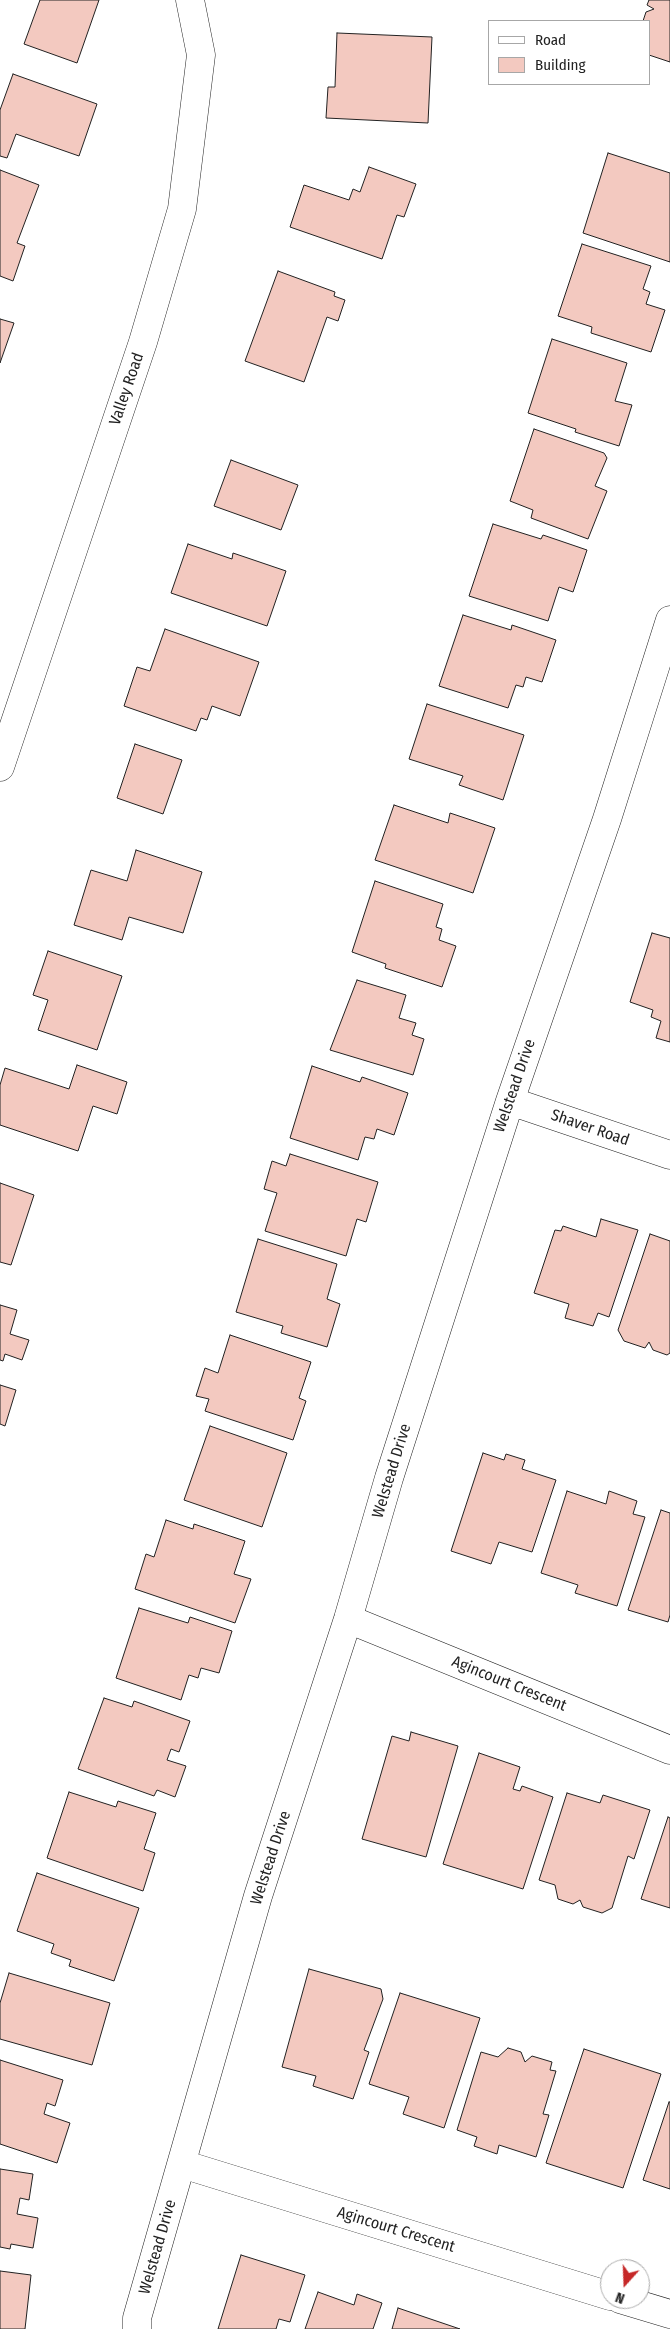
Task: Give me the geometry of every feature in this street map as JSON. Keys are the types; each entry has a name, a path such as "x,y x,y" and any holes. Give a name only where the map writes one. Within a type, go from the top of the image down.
{"street":[{"name":"Valley Road","path":"0,767 143,342 182,209 201,55 190,0"},
{"name":"Welstead Drive","path":"137,2329 137,2318 258,1896 348,1619 389,1478 510,1101 607,819 670,620"},
{"name":"Shaver Road","path":"510,1101 670,1155"},
{"name":"Agincourt Crescent","path":"348,1619 670,1750"},
{"name":"Agincourt Crescent","path":"182,2164 600,2293"},
{"path":"650,2308 670,2314"}],"building":[{"path":"40,0 99,0 77,63 24,44"},
{"path":"649,0 670,0 670,62 650,55 650,20 643,20 646,12 654,9 647,5"},
{"path":"337,33 432,37 428,123 326,118 328,87 335,87"},
{"path":"13,74 97,104 79,156 16,134 7,158 0,156 0,110"},
{"path":"608,153 670,173 670,262 583,233"},
{"path":"369,167 416,184 404,217 397,215 382,259 290,227 304,185 349,200 353,189 360,192"},
{"path":"0,170 39,185 17,243 25,246 13,281 0,276"},
{"path":"582,244 651,266 643,289 650,292 646,304 665,310 651,352 591,333 592,327 558,316"},
{"path":"278,271 335,292 334,296 345,300 338,321 327,317 304,382 245,361"},
{"path":"0,319 14,323 0,363"},
{"path":"552,339 627,363 615,401 632,405 619,446 575,432 576,429 528,413"},
{"path":"534,429 604,453 607,458 595,486 607,491 588,539 531,518 533,510 510,501"},
{"path":"231,460 298,485 281,530 214,506"},
{"path":"493,524 541,539 543,535 587,550 573,592 559,587 548,621 469,596"},
{"path":"188,544 232,559 233,553 286,571 267,626 171,593"},
{"path":"463,615 511,630 512,625 556,640 542,682 526,677 523,687 516,685 508,708 439,686"},
{"path":"165,629 259,662 240,716 212,706 207,720 201,718 196,731 124,706 137,667 150,671"},
{"path":"427,704 524,735 503,800 459,785 463,776 409,759"},
{"path":"135,744 182,760 163,814 117,798"},
{"path":"394,805 448,823 450,813 495,828 473,893 375,860"},
{"path":"136,850 202,872 183,933 129,917 122,940 74,925 91,870 127,881"},
{"path":"375,881 443,904 436,927 442,929 439,940 456,946 442,987 385,968 386,964 352,952"},
{"path":"652,933 670,938 670,1042 656,1038 661,1021 651,1017 653,1010 630,1002"},
{"path":"48,951 122,976 97,1050 38,1030 48,1000 33,995"},
{"path":"357,980 406,995 399,1018 416,1023 412,1035 424,1039 413,1075 330,1050"},
{"path":"77,1065 127,1082 117,1114 93,1106 78,1151 0,1125 0,1085 5,1068 69,1089"},
{"path":"312,1066 360,1082 362,1077 408,1093 394,1135 377,1129 374,1139 365,1137 358,1160 290,1138"},
{"path":"290,1154 378,1182 366,1222 357,1219 346,1256 265,1231 277,1193 264,1189 272,1161 286,1166"},
{"path":"0,1183 34,1195 11,1265 0,1262"},
{"path":"601,1219 638,1230 609,1317 598,1313 593,1326 565,1318 569,1304 534,1293 555,1230 561,1231 563,1226 596,1237"},
{"path":"650,1234 670,1241 670,1353 667,1355 653,1350 649,1342 645,1348 624,1341 618,1330"},
{"path":"258,1239 337,1264 327,1299 340,1304 327,1347 281,1333 283,1326 236,1312"},
{"path":"0,1305 17,1310 10,1334 29,1340 22,1360 5,1354 3,1361 0,1360"},
{"path":"230,1335 311,1362 299,1398 306,1401 293,1440 205,1411 209,1399 196,1396 205,1368 218,1373"},
{"path":"0,1385 16,1390 5,1426 0,1424"},
{"path":"210,1426 287,1453 262,1527 184,1500"},
{"path":"483,1453 504,1460 506,1454 525,1460 522,1469 556,1480 532,1552 499,1542 491,1564 451,1551"},
{"path":"567,1491 606,1504 609,1491 637,1501 633,1514 645,1517 617,1606 575,1593 578,1585 541,1573"},
{"path":"661,1510 670,1513 670,1615 668,1622 628,1610"},
{"path":"166,1520 193,1529 194,1524 245,1541 234,1574 251,1579 235,1623 135,1589 146,1554 154,1557"},
{"path":"139,1608 188,1623 190,1617 232,1631 219,1673 201,1668 198,1678 189,1675 181,1700 116,1678"},
{"path":"104,1698 132,1707 134,1701 190,1721 179,1752 171,1749 167,1760 186,1766 175,1797 157,1790 154,1796 78,1769"},
{"path":"411,1732 458,1746 426,1857 362,1839 392,1736 409,1741"},
{"path":"479,1753 520,1767 513,1789 520,1791 522,1786 553,1797 523,1889 443,1864"},
{"path":"69,1792 116,1807 118,1801 156,1813 144,1849 155,1853 143,1891 47,1858"},
{"path":"567,1793 600,1803 603,1795 650,1810 634,1859 628,1856 612,1908 602,1913 583,1907 580,1900 573,1904 558,1899 555,1885 539,1880"},
{"path":"668,1817 670,1818 670,1908 641,1899"},
{"path":"37,1873 139,1908 114,1981 69,1966 71,1960 51,1953 54,1944 17,1931"},
{"path":"309,1969 381,1989 383,1999 364,2050 369,2052 353,2099 313,2086 316,2076 282,2067"},
{"path":"9,1973 110,2003 92,2065 0,2039 0,2003"},
{"path":"400,1993 480,2018 444,2128 403,2114 409,2097 369,2084"},
{"path":"508,2048 521,2052 525,2062 532,2056 552,2062 550,2070 556,2071 543,2114 549,2115 536,2157 499,2145 497,2154 474,2146 477,2137 457,2130 481,2052 498,2057"},
{"path":"584,2049 661,2074 623,2188 546,2163"},
{"path":"0,2060 63,2080 55,2106 47,2103 44,2114 70,2123 57,2163 0,2144"},
{"path":"670,2102 670,2189 643,2180"},
{"path":"0,2169 33,2174 29,2200 20,2198 17,2214 38,2218 33,2248 11,2244 10,2249 0,2247"},
{"path":"241,2255 305,2275 290,2322 279,2319 276,2329 218,2329"},
{"path":"0,2271 31,2275 25,2329 0,2329"},
{"path":"318,2292 354,2305 357,2294 382,2303 373,2329 305,2329"},
{"path":"398,2308 460,2329 392,2329"}]}
